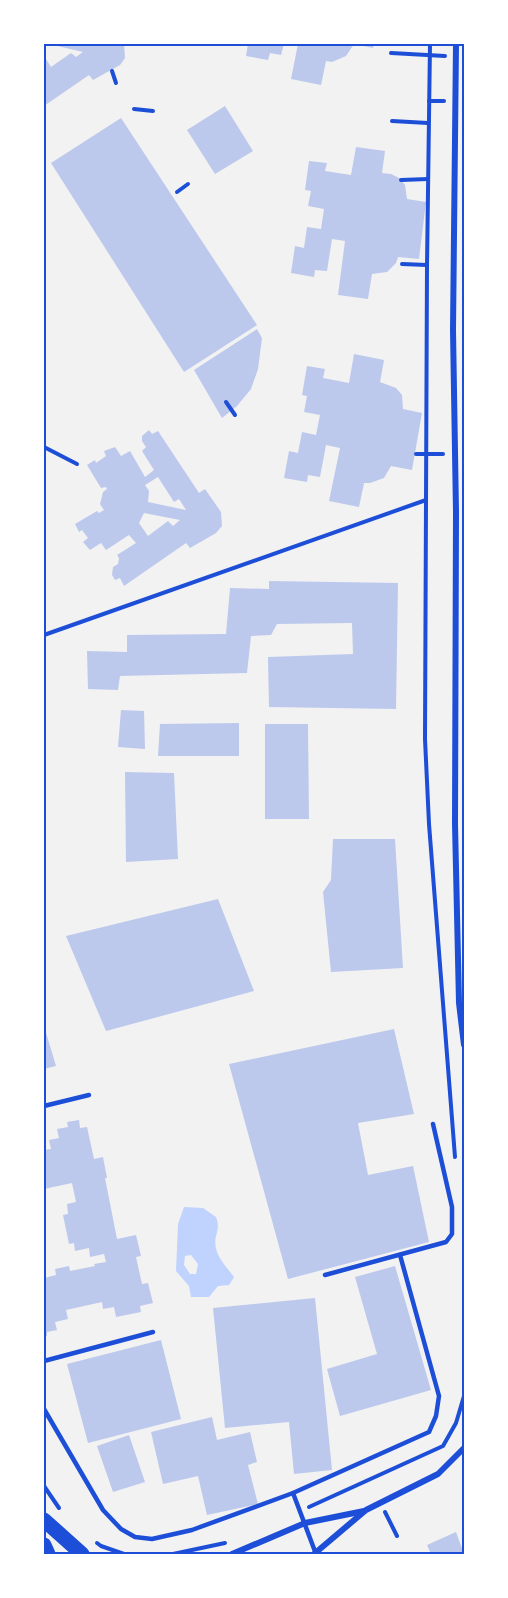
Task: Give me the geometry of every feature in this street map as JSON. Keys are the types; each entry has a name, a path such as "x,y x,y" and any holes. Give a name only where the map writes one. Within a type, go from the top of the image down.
{"main road":[{"path":"44,1520 82,1554"},
{"path":"44,1545 48,1554"}],"street":[{"path":"456,44 453,330 456,512 455,824 459,1003 465,1045"},
{"path":"232,1554 305,1523 366,1510 438,1474 465,1448"},
{"path":"315,1554 366,1510"}],"lane":[{"path":"44,1107 88,1095"},
{"path":"325,1275 446,1242 452,1234 452,1208 433,1124"},
{"path":"44,1409 103,1510 122,1529 135,1537 152,1539 192,1530 293,1493 429,1432 433,1424 439,1396 400,1255"},
{"path":"44,1361 153,1332"},
{"path":"293,1493 315,1554"}],"path":[{"path":"430,44 425,739 429,824 456,1168"},
{"path":"392,54 430,56"},
{"path":"112,71 116,83"},
{"path":"134,109 153,111"},
{"path":"392,121 428,123"},
{"path":"401,180 428,179"},
{"path":"177,192 188,184"},
{"path":"402,264 427,266"},
{"path":"226,402 235,415"},
{"path":"44,447 77,464"},
{"path":"416,454 427,454"},
{"path":"44,635 426,500"},
{"path":"301,1511 443,1446 456,1423 465,1396"},
{"path":"44,1486 61,1511"},
{"path":"381,1503 397,1536"},
{"path":"92,1539 101,1546 124,1554"},
{"path":"173,1554 218,1546 228,1541"}],"water":[{"path":"184,1207 203,1208 216,1217 218,1227 216,1248 220,1258 234,1277 229,1285 218,1286 209,1297 191,1297 189,1286 176,1271 178,1224","holes":["191,1255 198,1264 196,1274 190,1274 184,1265 185,1256"]}],"building":[{"path":"49,44 124,44 125,58 120,65 93,80 89,75 44,106 44,56 51,67 71,53 76,57 83,52"},
{"path":"248,44 284,44 281,55 270,53 268,60 246,56"},
{"path":"298,44 354,44 346,56 332,62 326,61 321,85 291,79"},
{"path":"354,44 374,44 373,48"},
{"path":"225,106 253,151 215,174 187,130"},
{"path":"121,118 257,325 184,372 51,163"},
{"path":"356,147 385,151 382,173 399,178 405,185 407,199 426,202 419,259 398,257 396,263 387,272 372,274 368,299 338,295 345,241 332,239 327,271 315,270 314,277 291,273 295,246 304,248 307,227 321,229 324,209 308,206 311,191 305,190 309,161 327,163 325,171 351,175"},
{"path":"257,329 262,338 258,369 251,389 237,406 222,418 194,370"},
{"path":"354,354 384,360 380,382 396,388 402,395 403,409 422,413 412,470 391,466 384,478 364,483 359,507 329,501 340,448 326,445 320,477 308,475 307,482 284,478 289,451 298,453 302,432 316,435 320,415 304,412 307,396 302,395 307,366 325,369 323,378 349,383"},
{"path":"149,430 152,434 158,431 199,493 205,489 221,512 222,526 216,533 190,548 186,543 124,586 120,578 115,580 112,575 113,567 118,564 117,555 136,543 129,535 106,550 101,543 90,550 83,542 88,538 82,530 79,532 75,524 97,511 99,513 104,510 100,504 103,492 107,489 106,487 101,488 87,465 95,460 96,463 106,456 104,451 115,447 121,456 130,451 145,477 154,470 142,451 146,447 142,436","holes":["158,477 174,502 179,499 186,510 148,502 149,491 145,485","144,513 180,520 173,526 168,521 148,536 139,523"]},
{"path":"269,581 398,583 396,709 269,707 268,657 353,654 352,623 277,624 271,635 251,636 247,673 120,676 118,690 88,689 87,651 127,652 127,635 226,634 230,588 269,589"},
{"path":"121,710 144,711 145,749 118,747"},
{"path":"239,723 239,756 158,756 160,724"},
{"path":"265,724 308,724 309,819 265,819"},
{"path":"125,772 174,773 178,859 126,862"},
{"path":"333,839 395,839 403,968 331,972 323,892 331,880"},
{"path":"218,899 254,991 106,1031 66,936"},
{"path":"44,1026 56,1066 44,1069"},
{"path":"394,1029 414,1114 358,1123 368,1175 413,1166 429,1242 288,1279 229,1064"},
{"path":"79,1120 80,1128 87,1127 94,1159 103,1157 117,1239 136,1235 141,1256 136,1257 142,1284 148,1283 153,1303 140,1306 141,1312 116,1317 114,1307 103,1309 102,1302 66,1310 68,1319 55,1322 57,1330 47,1332 47,1336 44,1337 44,1278 56,1275 55,1269 69,1266 70,1271 106,1262 104,1254 90,1257 89,1248 75,1251 74,1243 69,1244 63,1215 68,1214 67,1204 76,1202 72,1183 44,1189 44,1150 51,1149 49,1140 59,1138 57,1129 68,1127 67,1122"},
{"path":"395,1266 431,1390 340,1416 327,1369 377,1354 355,1277"},
{"path":"315,1298 332,1470 294,1474 289,1422 225,1428 213,1308"},
{"path":"161,1340 181,1419 88,1443 67,1364"},
{"path":"212,1417 217,1440 250,1432 257,1462 248,1465 258,1504 207,1515 198,1476 163,1484 151,1432"},
{"path":"129,1435 145,1482 113,1492 97,1446"},
{"path":"456,1532 464,1554 431,1554 427,1545"}]}
